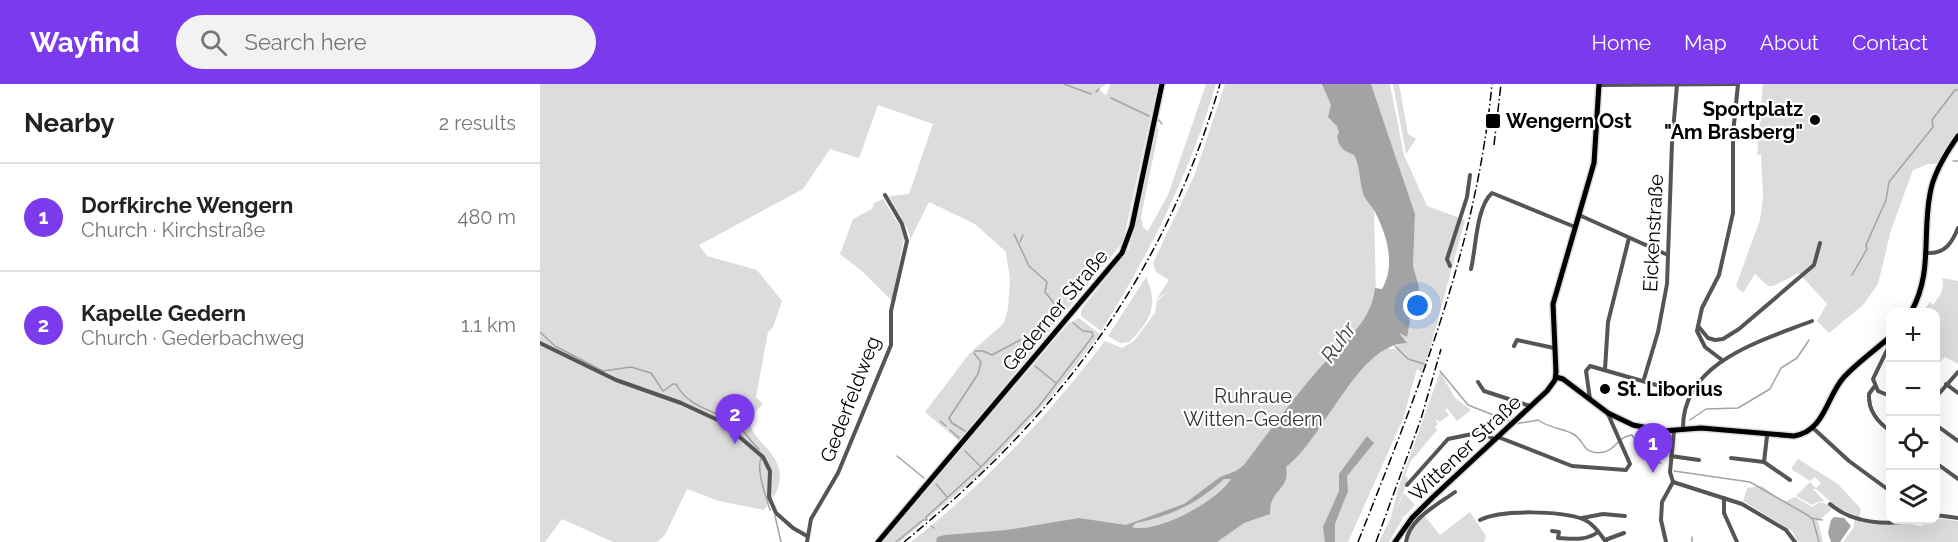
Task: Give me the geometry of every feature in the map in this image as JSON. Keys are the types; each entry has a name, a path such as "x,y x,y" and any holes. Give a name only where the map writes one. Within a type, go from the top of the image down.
{"main road":[{"name":"Gederner Straße","path":"878,542 1122,253 1132,226 1162,84"},
{"path":"1599,84 1595,156 1554,297 1556,377 1563,379 1608,413 1633,425 1674,431 1708,428 1767,436 1797,436 1813,428 1842,380 1886,341"},
{"path":"1913,308 1920,293 1927,253 1930,193 1943,161 1958,136"},
{"name":"Wittener Straße","path":"1395,542 1418,512 1550,388 1556,377"}],"street":[{"path":"1599,84 1738,84 1734,134 1733,213 1719,275 1702,308 1697,334 1702,344 1722,360"},
{"name":"Eickenstraße","path":"1644,380 1662,311 1668,255 1672,143 1677,84"},
{"path":"1450,266 1447,259 1467,197 1470,175"},
{"path":"1471,269 1478,228 1486,200 1492,193 1575,227"},
{"name":"Gederfeldweg","path":"807,542 811,519 838,473 891,345 891,311 907,241 902,224 885,195"},
{"path":"1579,215 1668,255"},
{"path":"1927,253 1937,252 1948,246 1958,228"},
{"path":"1605,369 1608,322 1629,238"},
{"path":"1698,325 1708,338 1723,339 1814,266 1820,243"},
{"path":"1683,429 1687,400 1722,360 1740,349 1812,321"},
{"path":"1514,346 1517,340 1554,348"},
{"path":"540,343 616,380 681,403 722,422 763,458 770,471 769,497 775,512 807,536"},
{"path":"1886,352 1873,379 1874,387 1869,394 1871,410 1886,428"},
{"path":"1590,400 1587,369 1590,366 1677,391"},
{"path":"1940,391 1958,372"},
{"path":"1478,382 1484,391 1531,406"},
{"path":"1946,384 1958,393"},
{"path":"1874,387 1886,394"},
{"path":"1407,485 1448,439 1482,432 1572,466 1626,470 1630,464 1608,413"},
{"path":"1813,428 1849,461 1886,488"},
{"path":"1940,428 1958,441"},
{"path":"1666,542 1661,520 1662,502 1673,482 1671,456 1674,431"},
{"path":"1764,462 1767,436"},
{"path":"1671,456 1699,460"},
{"path":"1731,458 1764,462 1790,480"},
{"path":"1940,466 1958,479"},
{"path":"1673,482 1748,507 1786,530 1795,542"},
{"path":"1406,542 1409,530 1417,521 1455,492"},
{"path":"1724,498 1724,513 1737,542"},
{"path":"1830,504 1838,510 1867,520 1886,520"},
{"path":"1480,520 1502,514 1545,514 1581,519 1603,514 1625,516"},
{"path":"1940,516 1958,518"},
{"path":"1581,519 1606,541 1624,533"},
{"path":"1551,531 1559,532 1558,538 1570,541 1586,538 1598,532"}],"green space":[{"path":"540,84 1106,84 1099,89 1106,96 1110,84 1158,84 1123,242 959,441 925,412 969,354 1004,323 1008,309 1010,279 1006,252 975,224 929,202 910,240 909,232 889,196 909,194 933,124 878,105 859,158 830,149 803,189 699,245 707,256 757,270 782,301 773,327 768,332 756,397 763,404 751,419 751,428 772,454 778,465 780,477 776,492 764,510 719,501 687,489 665,535 657,542 613,542 562,519 545,542 540,542"},
{"path":"1206,84 1216,84 1181,181 1136,272 1101,331 1081,316 1081,310 1129,249 1157,128 1159,129 1141,217 1143,227 1148,231 1168,195"},
{"name":"Ruhraue Witten-Gedern","path":"1225,84 1329,84 1360,155 1374,210 1376,295 1389,349 1396,349 1398,343 1406,341 1402,340 1399,333 1407,337 1408,316 1418,308 1413,266 1415,214 1371,84 1390,84 1404,155 1427,206 1465,220 1422,373 1417,369 1403,419 1348,542 942,542 937,539 936,542 911,542 965,496 1014,448 1038,423 1105,341 1122,348 1134,341 1155,313 1157,301 1170,290 1156,300 1169,280 1156,272 1153,263 1195,174"},
{"path":"1393,84 1399,84 1408,134 1416,139 1406,154"},
{"path":"1763,84 1958,84 1958,135 1939,164 1928,164 1913,170 1891,230 1878,284 1863,305 1829,333 1817,321 1827,304 1799,273 1773,286 1768,286 1755,274 1743,293 1736,286 1760,220 1763,197 1761,154 1757,155"},
{"path":"883,199 900,226 904,238 892,301 862,271 840,254 853,219 872,209 874,203"},
{"path":"1146,277 1152,295 1151,311 1137,334 1129,342 1120,343 1108,336"},
{"path":"1942,278 1958,281 1958,364 1945,357 1940,362 1940,308 1925,308 1930,302 1933,305 1943,286"},
{"path":"1079,318 1100,334 1051,397 979,475 900,542 882,542 1069,323"},
{"path":"1440,372 1455,398 1471,410 1457,421 1447,408 1445,410 1449,415 1440,422 1435,419 1438,424 1435,427 1437,430 1411,460 1405,476 1408,478 1407,483 1395,513 1404,493 1415,505 1404,517 1398,516 1403,518 1389,542 1379,542 1391,517 1398,489"},
{"path":"1798,459 1838,484 1861,509 1859,517 1838,508 1816,489 1813,489 1825,502 1820,501 1812,505 1796,496 1810,482 1816,488 1821,483 1815,477 1810,481 1791,469"},
{"path":"1762,486 1784,502 1795,497 1812,507 1820,502 1830,505 1831,510 1818,521 1823,542 1798,542 1792,531 1743,501 1747,488"},
{"path":"1470,512 1486,536 1484,542 1408,542 1410,529 1424,515 1440,535"},
{"path":"1854,519 1921,526 1940,524 1940,519 1958,521 1958,542 1843,542 1854,527"}],"shaded area":[{"path":"1322,84 1371,84 1415,214 1413,266 1419,288 1417,297 1421,302 1418,308 1408,316 1410,321 1407,337 1399,333 1407,343 1389,347 1373,358 1342,394 1300,454 1286,467 1285,481 1273,499 1270,514 1244,523 1217,542 936,542 937,537 945,535 1007,530 1079,518 1126,525 1184,504 1220,477 1244,465 1308,381 1361,323 1368,313 1375,288 1382,289 1386,280 1389,260 1383,230 1364,196 1354,155 1341,146 1337,136 1339,133 1337,126 1328,117 1331,105","holes":["1224,479 1231,479 1214,496 1186,514 1156,526 1132,527 1136,523 1161,517 1194,502"]},
{"path":"1367,436 1374,443 1347,476 1348,491 1335,524 1335,542 1325,542 1323,527 1339,491 1339,474"},
{"path":"1834,517 1844,518 1851,526 1840,542 1831,542 1828,533"}],"waterway":[{"path":"1064,84 1091,94"},
{"path":"1096,92 1099,89"},
{"path":"1852,275 1867,249 1866,245 1886,200 1889,182 1933,127 1932,120 1955,90 1958,90"},
{"path":"1111,98 1149,116"},
{"path":"1158,119 1162,124"},
{"path":"1953,161 1958,161"},
{"path":"1014,234 1029,266 1047,282 1045,292 1062,313"},
{"path":"1020,242 1023,235"},
{"path":"896,542 923,520 927,520 926,517 981,467 1039,406 1093,336 1092,332 1083,331 1073,323"},
{"path":"540,332 555,346 603,371 631,367 651,373 663,391 676,384 681,392 695,404 739,427 759,449"},
{"path":"975,351 983,351 992,355 1020,340"},
{"path":"1690,420 1706,409 1738,408 1770,389 1781,368 1797,358 1809,340"},
{"path":"1395,346 1408,359 1424,364"},
{"path":"965,431 952,423 949,418 978,374 981,362 974,353"},
{"path":"1035,366 1056,383"},
{"path":"1440,371 1468,405 1511,422"},
{"path":"1515,424 1538,420 1573,434 1588,450 1597,453 1608,451 1624,438 1632,435 1647,458 1661,463"},
{"path":"940,421 946,426"},
{"path":"950,430 959,438"},
{"path":"965,451 981,467"},
{"path":"897,456 924,478"},
{"path":"761,458 761,476 770,510"},
{"path":"1674,471 1750,482 1809,516 1813,520 1819,542"},
{"path":"936,484 947,497"},
{"path":"775,516 781,542"},
{"path":"1812,518 1822,520"},
{"path":"1692,537 1692,542"}],"railway":[{"path":"904,542 959,494 1010,444 1057,393 1099,338 1136,281 1169,219 1197,154 1220,84"},
{"path":"1358,542 1402,430 1442,318 1473,204 1492,84"},
{"path":"1494,145 1501,84"},
{"path":"1376,542 1421,419 1441,349"}],"place":[{"name":"Sportplatz \"Am Brasberg\"","path":"1815,120"},
{"name":"Wengern Ost","path":"1493,121"},
{"name":"St. Liborius","path":"1605,389"},
{"name":"Kapelle Gedern","path":"735,444"},
{"name":"Dorfkirche Wengern","path":"1653,473"}],"water label":[{"name":"Ruhr","path":"1338,342"}]}
